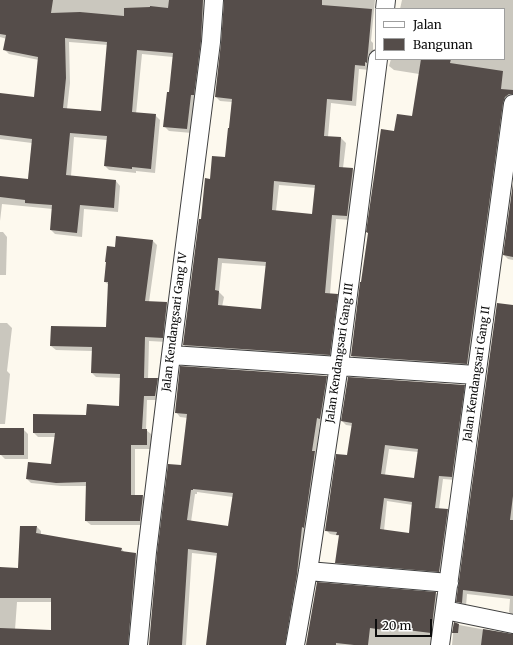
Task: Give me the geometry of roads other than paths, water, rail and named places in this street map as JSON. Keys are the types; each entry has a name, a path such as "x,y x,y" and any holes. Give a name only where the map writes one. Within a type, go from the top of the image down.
{"street":[{"name":"Jalan Kendangsari Gang IV","path":"138,645 147,552 211,42 214,0"},
{"name":"Jalan Kendangsari Gang III","path":"294,645 308,571 339,365 378,60"},
{"name":"Jalan Kendangsari Gang II","path":"440,645 513,104"},
{"path":"171,355 476,375"},
{"path":"308,571 449,583"},
{"path":"445,610 513,624"}]}
